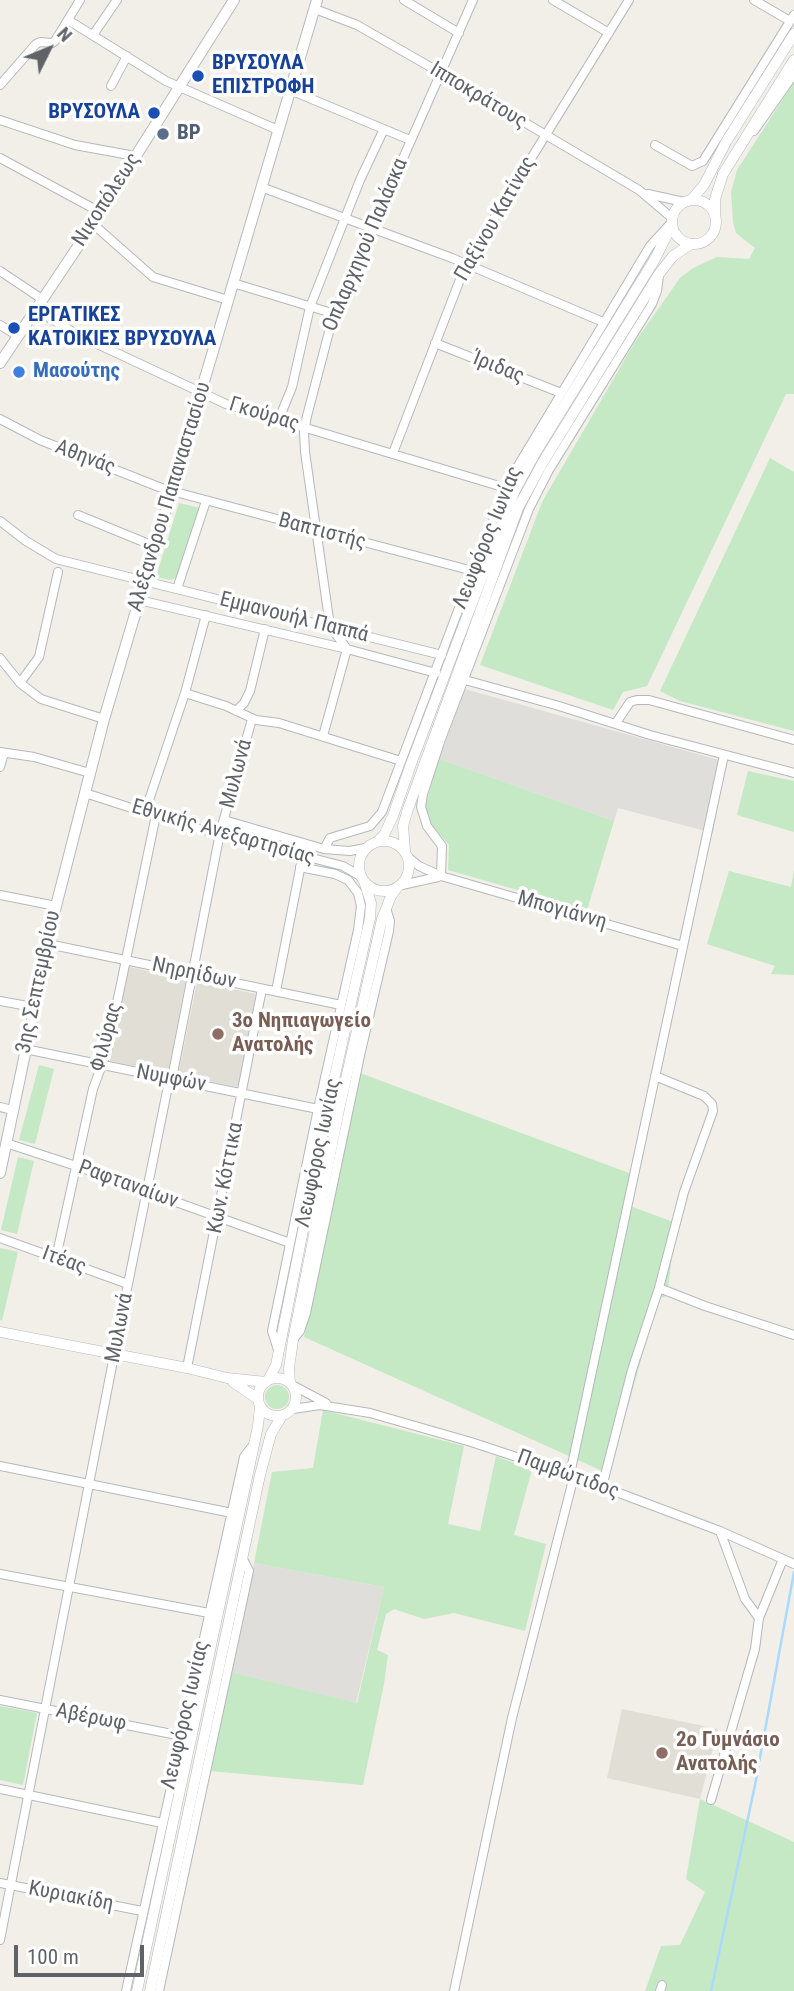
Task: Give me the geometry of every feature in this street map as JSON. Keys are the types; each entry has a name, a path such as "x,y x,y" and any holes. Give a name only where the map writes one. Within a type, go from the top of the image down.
{"main road":[{"name":"Νικοπόλεως","path":"0,363 93,224 234,0"},
{"name":"Αλέξανδρου Παπαναστασίου","path":"85,793 104,719 316,4"},
{"name":"3ης Σεπτεμβρίου","path":"0,1171 33,1007 85,793"}],"street":[{"path":"0,85 36,44 55,41 80,0"},
{"path":"93,35 117,0"},
{"path":"404,0 459,33"},
{"name":"Οπλαρχηγού Παλάσκα","path":"330,626 305,453 304,427 335,314 473,0"},
{"path":"553,0 609,33"},
{"name":"Παξίνου Κατίνας","path":"393,453 466,264 629,0"},
{"path":"655,145 692,166 703,161 792,18 754,0"},
{"name":"Ιπποκράτους","path":"316,4 357,25 639,190 672,222"},
{"path":"68,20 179,88 278,130"},
{"path":"440,674 515,490 537,450 655,259 678,206 704,185 726,142 794,34"},
{"path":"111,86 127,56"},
{"path":"672,222 679,237 691,244 702,242 713,233 716,227 718,186 732,157 794,60"},
{"path":"732,157 761,122 794,74"},
{"path":"290,90 410,140"},
{"path":"0,120 62,142 135,156"},
{"name":"Οπλαρχηγού Παλάσκα","path":"279,419 292,387 310,307 384,129"},
{"path":"0,158 100,212"},
{"path":"261,187 466,264 603,322"},
{"name":"Ιπποκράτους","path":"639,190 687,201"},
{"path":"687,201 705,203 715,214"},
{"name":"Λεωφόρος Ιωνίας","path":"378,841 390,826 440,674 442,655 506,488 520,459 603,322 656,238 672,222"},
{"path":"93,224 153,278 228,300"},
{"name":"Λεωφόρος Ιωνίας","path":"291,1384 289,1368 293,1340 339,1110 386,907 409,872 403,826 408,809 461,679 524,497 659,274 673,257 691,244"},
{"path":"0,271 42,299"},
{"path":"233,283 335,314"},
{"name":"Γκούρας","path":"35,309 78,335 226,404 506,488"},
{"path":"0,325 18,336"},
{"name":"Ίριδας","path":"435,343 561,393"},
{"name":"Αθηνάς","path":"0,419 40,440 173,491"},
{"name":"Βαπτιστής","path":"173,491 473,571"},
{"path":"177,589 206,500"},
{"path":"78,515 156,547"},
{"name":"Εμμανουήλ Παππά","path":"0,521 56,559 442,655"},
{"path":"20,682 39,657 58,572"},
{"name":"Εμμανουήλ Παππά","path":"139,600 440,674"},
{"path":"145,812 185,693 206,615"},
{"path":"323,736 347,649 330,626"},
{"path":"236,711 250,691 265,629"},
{"path":"0,658 20,682 41,699 104,719"},
{"name":"Λεωφόρος Ιωνίας","path":"324,849 330,838 363,829 376,821 387,802 401,761 440,674"},
{"path":"441,876 443,846 427,826 421,807 461,679 794,773"},
{"path":"185,693 252,719 279,723 401,761"},
{"path":"616,723 630,702 649,700 794,740"},
{"name":"Μυλωνά","path":"0,1940 128,1283 220,833 252,719"},
{"path":"0,767 2,753 34,757 90,773"},
{"path":"454,1991 518,1695 572,1475 724,755"},
{"name":"Εθνικής Ανεξαρτησίας","path":"85,793 184,825 343,866 363,880"},
{"name":"Φιλύρας","path":"56,1258 93,1089 107,1051 156,815"},
{"name":"Εθνικής Ανεξαρτησίας","path":"225,820 324,849 350,851 365,848"},
{"path":"365,848 378,841 393,842 407,854"},
{"name":"Λεωφόρος Ιωνίας","path":"267,1381 274,1370 370,918 371,903 359,861 365,848"},
{"name":"Μπογιάννη","path":"407,854 419,866 441,876 683,946"},
{"path":"276,991 302,857"},
{"path":"278,1350 272,1331 361,906 353,885 342,877 300,867"},
{"name":"Μπογιάννη","path":"399,887 441,876"},
{"path":"363,880 380,891 399,887"},
{"path":"0,895 56,906"},
{"name":"Νηρηίδων","path":"48,944 341,1005"},
{"name":"Κων. Κόττικα","path":"187,1368 262,989"},
{"path":"0,1001 33,1007"},
{"name":"Νυμφών","path":"25,1049 318,1109"},
{"path":"602,1487 632,1370 659,1288 684,1192 713,1111 712,1104 704,1096 655,1076"},
{"path":"0,1107 12,1110"},
{"name":"Ραφταναίων","path":"6,1143 290,1243"},
{"name":"Ιτέας","path":"0,1238 128,1283"},
{"path":"659,1288 794,1335"},
{"path":"0,1332 115,1353 226,1378 267,1381 280,1378 291,1384 297,1397 293,1409 282,1416 270,1415 259,1403 226,1378"},
{"path":"259,1403 259,1389 267,1381"},
{"name":"Παμβώτιδος","path":"291,1384 335,1407"},
{"name":"Λεωφόρος Ιωνίας","path":"137,1991 254,1443 259,1403"},
{"name":"Παμβώτιδος","path":"293,1409 320,1405 370,1413 471,1442 572,1475 720,1531 794,1564"},
{"name":"Λεωφόρος Ιωνίας","path":"150,1991 267,1443 282,1416"},
{"name":"Λεωφόρος Ιωνίας","path":"126,1991 244,1457 254,1443"},
{"path":"0,1466 232,1513"},
{"path":"720,1531 745,1599 759,1618"},
{"name":"Λεωφόρος Ιωνίας","path":"159,1991 249,1571 242,1556"},
{"path":"711,1800 755,1649 759,1618 783,1559"},
{"path":"0,1574 209,1613"},
{"name":"Αβέρωφ","path":"0,1699 183,1736"},
{"path":"0,1789 162,1823"},
{"name":"Κυριακίδη","path":"0,1883 142,1911"}],"shaded area":[{"path":"465,689 719,760 717,810 713,833 618,808 614,821 439,759"},
{"path":"129,967 186,979 168,1073 110,1061"},
{"name":"3ο Νηπιαγωγείο Ανατολής","path":"197,982 256,994 239,1087 178,1075"},
{"path":"254,1563 384,1587 356,1703 231,1672"},
{"name":"2ο Γυμνάσιο Ανατολής","path":"622,1709 718,1729 700,1799 607,1778"}],"green space":[{"path":"794,82 794,394 786,394 647,686 623,692 613,710 480,665 542,502 635,342 680,278 693,268 717,257 749,259 755,248 736,233 731,192 737,170"},
{"path":"770,458 794,472 794,731 680,701 660,691"},
{"path":"179,503 200,508 177,578 171,580 156,577"},
{"path":"439,759 614,821 587,910 448,870 449,845 428,821 425,806"},
{"path":"748,771 794,781 794,832 737,815"},
{"path":"794,870 794,975 771,974 775,966 707,944 729,871 791,887"},
{"path":"39,1065 54,1069 35,1144 19,1140"},
{"path":"360,1073 637,1176 630,1206 676,1223 667,1296 660,1298 657,1303 609,1474 304,1337"},
{"path":"18,1157 34,1161 17,1234 1,1230"},
{"path":"0,1248 18,1252 2,1321 0,1320"},
{"path":"277,1385 285,1389 289,1397 285,1405 277,1409 269,1405 265,1397 269,1389"},
{"path":"323,1410 464,1446 448,1524 480,1531 496,1456 532,1470 514,1535 546,1544 525,1631 454,1613 424,1619 394,1609 386,1614 377,1650 388,1655 363,1785 210,1771 231,1672 357,1703 384,1587 254,1563 272,1472 313,1468"},
{"path":"0,1706 37,1713 23,1785 0,1780"},
{"path":"700,1799 794,1842 794,1991 645,1991 661,1946 680,1945 705,1892 686,1879"}],"waterway":[{"path":"711,1991 755,1785 794,1572"}],"place":[{"name":"ΒΡΥΣΟΥΛΑ ΕΠΙΣΤΡΟΦΗ","path":"198,76"},
{"name":"ΒΡΥΣΟΥΛΑ","path":"154,113"},
{"name":"BP","path":"163,134"},
{"name":"ΕΡΓΑΤΙΚΕΣ ΚΑΤΟΙΚΙΕΣ ΒΡΥΣΟΥΛΑ","path":"14,328"},
{"name":"Μασούτης","path":"19,372"},
{"name":"3ο Νηπιαγωγείο Ανατολής","path":"218,1034"},
{"name":"2ο Γυμνάσιο Ανατολής","path":"662,1753"}]}
